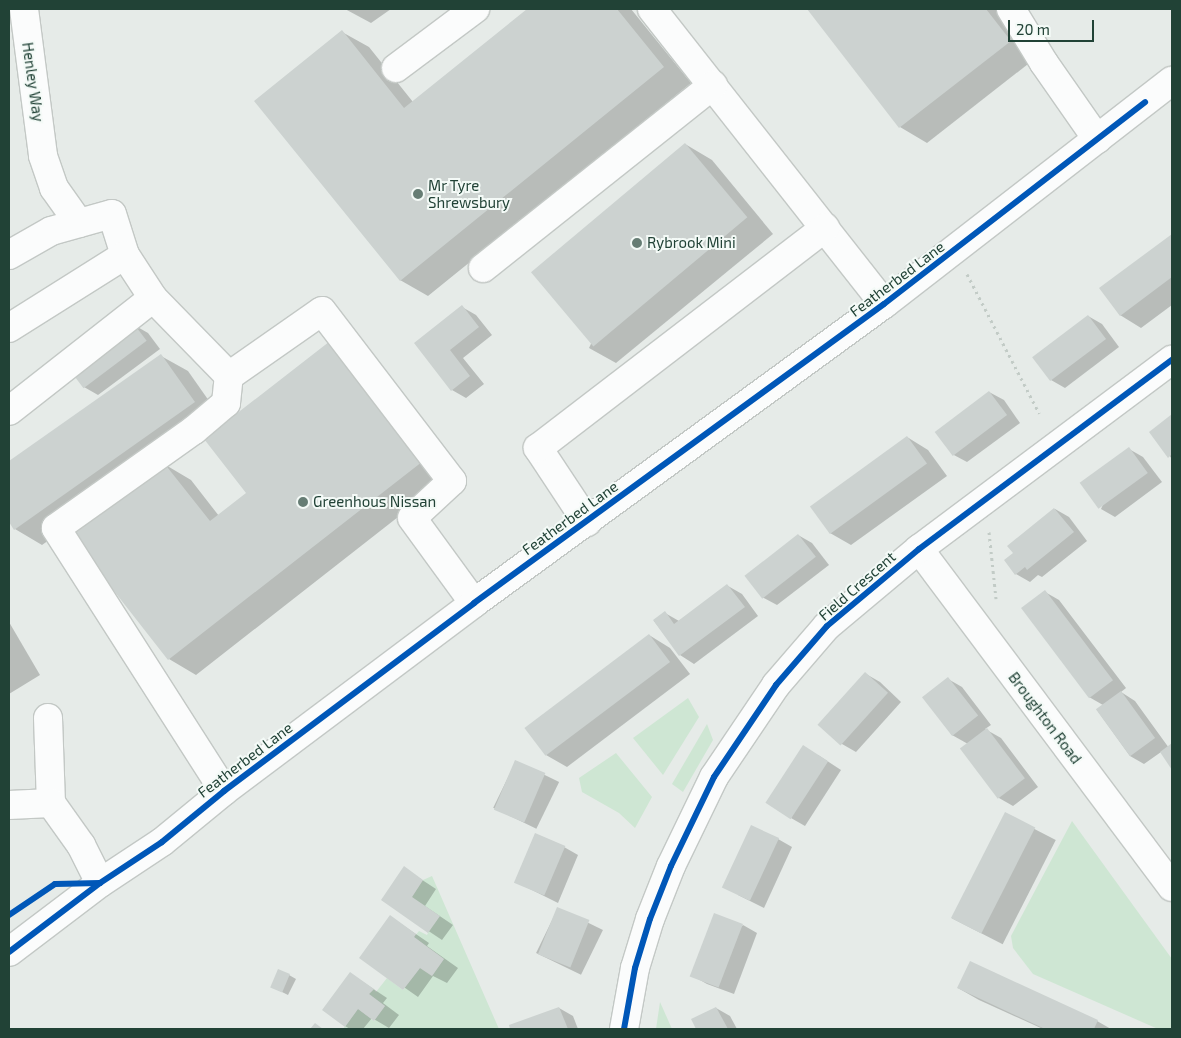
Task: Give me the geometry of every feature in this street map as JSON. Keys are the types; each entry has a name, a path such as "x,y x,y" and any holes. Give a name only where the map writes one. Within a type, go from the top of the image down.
{"street":[{"name":"Henley Way","path":"24,9 43,156 54,188 80,223"},
{"path":"396,68 475,9"},
{"path":"652,9 713,84 884,304"},
{"path":"1011,9 1044,63 1097,139"},
{"name":"Featherbed Lane","path":"9,952 100,883 162,842 224,791 474,603 884,304 1172,81"},
{"path":"483,268 713,84"},
{"path":"9,255 51,231 112,214 125,255 153,298 229,376"},
{"path":"587,522 538,448 825,228"},
{"path":"9,328 125,255"},
{"path":"9,411 153,298"},
{"path":"224,791 56,528 194,430 226,403 229,376 322,311 452,481 412,518 474,603"},
{"name":"Field Crescent","path":"624,1029 635,968 650,919 682,842 714,777 776,685 827,626 918,549 1172,360"},
{"name":"Broughton Road","path":"918,549 1172,886"},
{"path":"48,718 51,803 81,845 100,883"},
{"path":"9,805 51,803"}],"path":[{"path":"950,254 971,278 1039,413"},
{"path":"988,522 996,599"}],"green space":[{"path":"688,698 699,717 663,775 633,738"},
{"path":"707,724 713,740 683,792 672,784"},
{"path":"616,753 652,797 635,828 619,813 582,792 579,778"},
{"path":"1072,821 1172,959 1172,1029 1158,1029 1033,974 1013,948 1011,936"},
{"path":"432,876 499,1029 343,1029 358,1009 374,1021 385,1006 369,994 374,989 376,992 387,978 403,990 420,968 432,976 444,959 414,937 419,931 427,935 428,933 412,897 423,880"},
{"path":"660,1002 672,1029 656,1029"}],"building":[{"name":"Mr Tyre Shrewsbury","path":"527,9 617,9 664,67 400,281 254,101 342,30 404,108"},
{"path":"807,9 986,9 1011,41 899,128"},
{"name":"Rybrook Mini","path":"685,143 747,217 593,347 531,272"},
{"path":"1172,234 1172,277 1120,316 1099,288"},
{"path":"462,305 479,327 450,350 470,376 451,391 414,343"},
{"path":"1088,315 1106,339 1050,381 1032,357"},
{"path":"134,324 147,341 84,388 71,372"},
{"name":"Greenhous Nissan","path":"334,338 427,458 168,660 71,536 164,463 210,521 246,493 204,439"},
{"path":"161,354 195,402 14,530 9,522 9,461"},
{"path":"989,391 1007,415 953,456 935,432"},
{"path":"1172,414 1172,454 1168,458 1149,432"},
{"path":"907,436 927,464 830,534 810,507"},
{"path":"1129,447 1148,473 1098,509 1080,483"},
{"path":"1054,508 1074,532 1027,570 1025,567 1015,575 1004,560 1013,553 1007,546"},
{"path":"798,534 816,557 762,599 744,576"},
{"path":"727,584 745,607 679,656 653,620 665,611 674,624"},
{"path":"1045,590 1113,680 1089,698 1021,608"},
{"path":"649,634 670,662 545,756 524,728"},
{"path":"865,672 888,693 841,746 817,725"},
{"path":"948,677 978,716 952,736 922,697"},
{"path":"1121,691 1155,738 1130,756 1096,709"},
{"path":"987,728 1025,778 998,799 960,748"},
{"path":"1172,743 1172,770 1160,752"},
{"path":"803,745 828,761 791,819 765,803"},
{"path":"515,760 545,773 524,823 494,810"},
{"path":"1005,812 1035,827 981,933 951,918"},
{"path":"751,825 779,838 750,901 722,888"},
{"path":"535,833 565,846 544,896 514,883"},
{"path":"404,866 423,880 412,897 440,916 428,933 381,900"},
{"path":"557,907 589,920 570,967 538,954"},
{"path":"714,913 743,924 719,988 690,976"},
{"path":"390,915 416,934 414,937 444,959 432,976 420,968 403,990 359,958"},
{"path":"970,961 1098,1020 1094,1029 1045,1029 957,988"},
{"path":"278,969 290,974 282,992 270,987"},
{"path":"350,972 374,989 369,994 385,1006 374,1021 358,1009 345,1027 322,1010"},
{"path":"559,1007 568,1029 510,1029 509,1025"},
{"path":"716,1007 728,1029 696,1029 691,1019"},
{"path":"315,1023 323,1029 310,1029"}],"cycle path":[{"path":"9,952 100,883 162,842 224,791 474,603 884,304 1145,102"},
{"path":"624,1029 635,968 650,919 671,866 714,777 776,685 827,626 919,549 1172,360"},
{"path":"9,915 55,884 100,883"}],"place":[{"name":"Mr Tyre Shrewsbury","path":"418,194"},
{"name":"Rybrook Mini","path":"637,243"},
{"name":"Greenhous Nissan","path":"303,502"}]}
